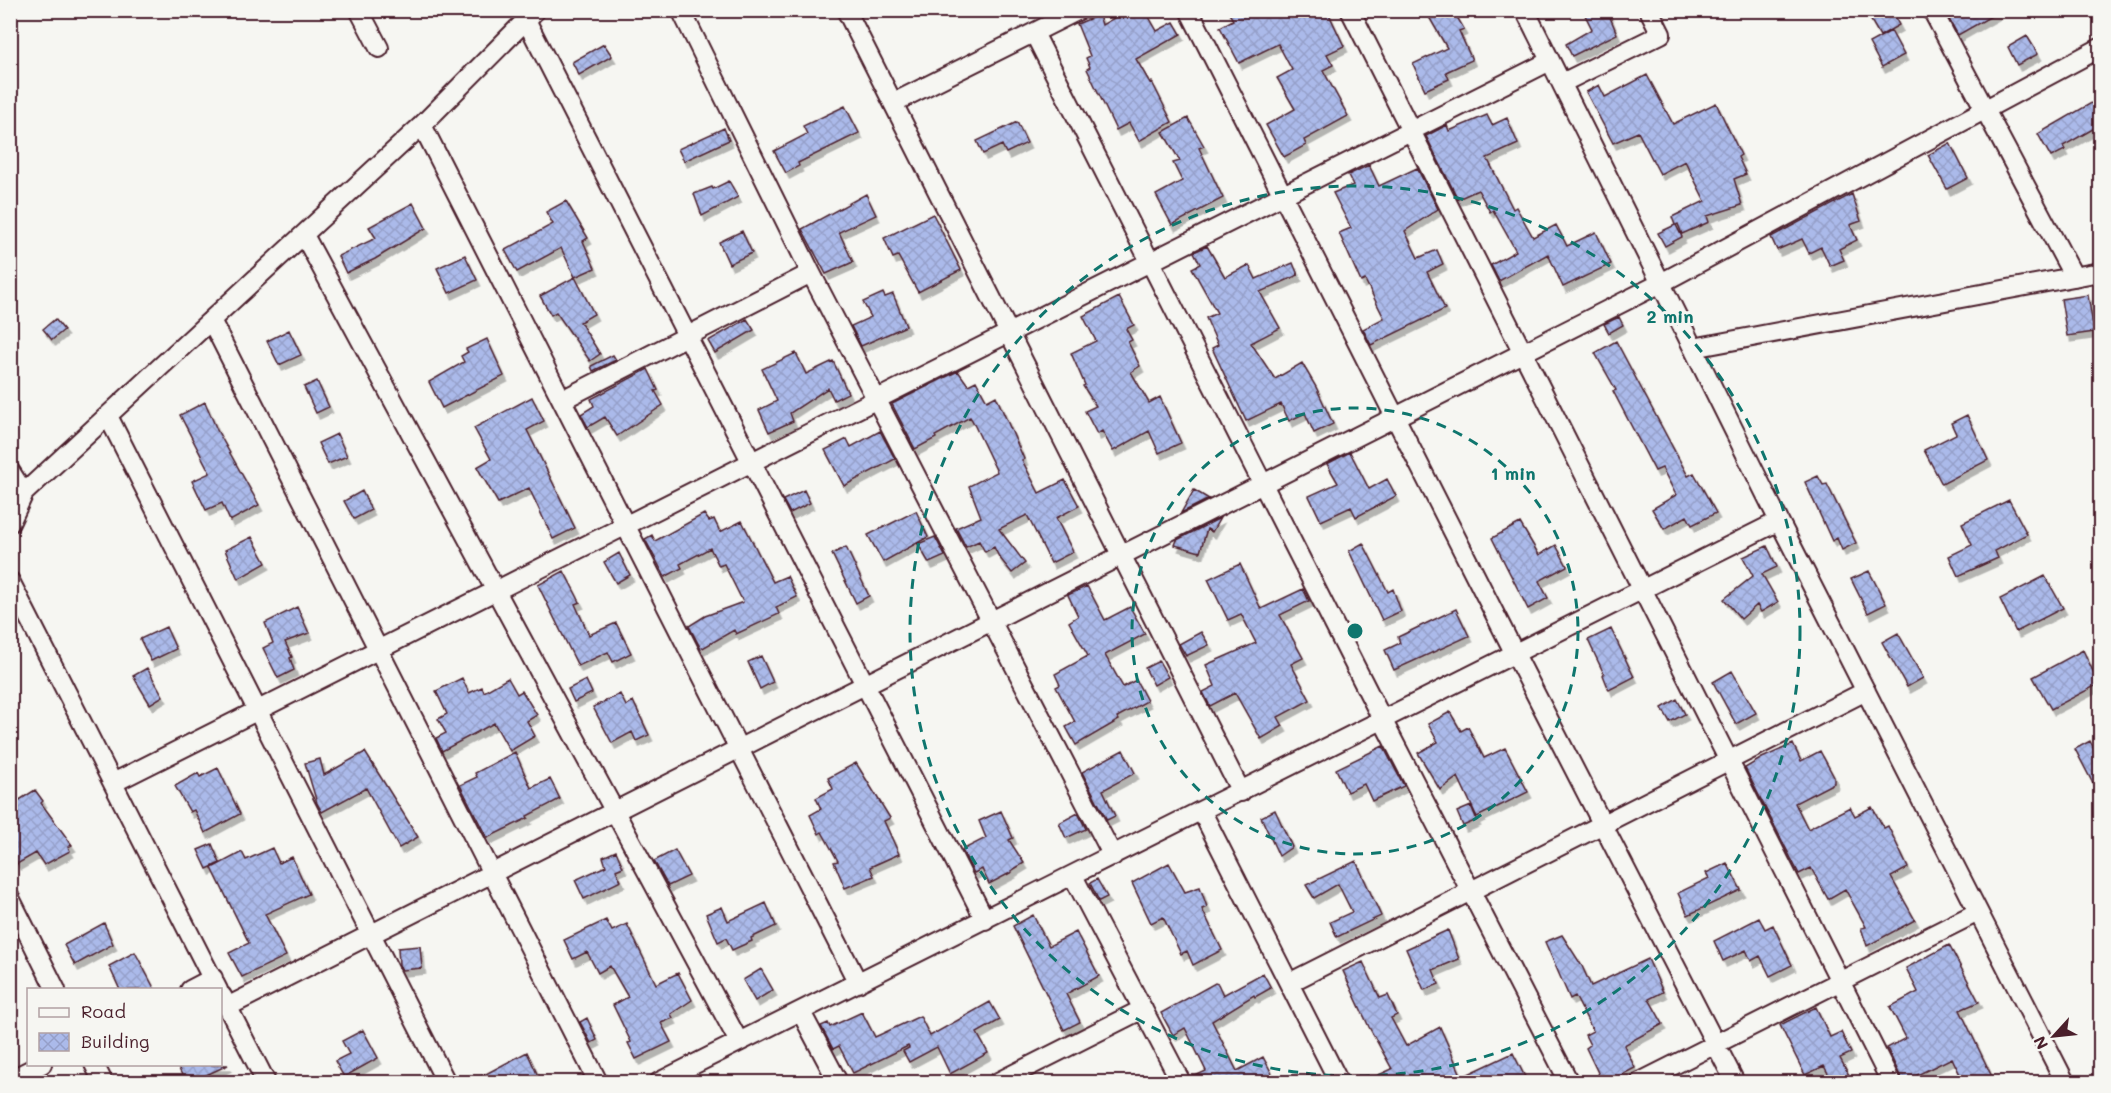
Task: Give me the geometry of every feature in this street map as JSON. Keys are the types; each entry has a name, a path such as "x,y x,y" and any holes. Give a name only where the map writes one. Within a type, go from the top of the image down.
{"street":[{"path":"359,10 379,48"},
{"path":"681,10 876,399 1113,856"},
{"path":"846,10 1241,792"},
{"path":"893,103 1079,10"},
{"path":"1189,10 1735,1083"},
{"path":"1350,10 1891,1083"},
{"path":"1525,10 1779,521 2065,1083"},
{"path":"1562,83 1660,34 1648,10"},
{"path":"1932,10 2074,277"},
{"path":"10,523 24,493 422,125 528,14 687,336 985,920"},
{"path":"1034,33 1569,1083"},
{"path":"222,991 370,934 739,749 1661,283 2100,48"},
{"path":"113,783 1550,61"},
{"path":"422,125 858,983"},
{"path":"304,235 739,1042"},
{"path":"1693,348 2100,272"},
{"path":"562,400 812,273"},
{"path":"211,320 598,1083"},
{"path":"108,416 446,1083"},
{"path":"10,471 24,493"},
{"path":"659,1083 1779,521"},
{"path":"10,581 218,988"},
{"path":"1289,983 1866,691"},
{"path":"1202,812 1339,1083"},
{"path":"1073,876 1181,1083"},
{"path":"10,898 55,988"},
{"path":"1640,1083 1978,912"},
{"path":"222,996 266,1083"},
{"path":"998,1083 1143,1009"},
{"path":"801,1012 838,1083"},
{"path":"10,1080 40,1066"},
{"path":"94,1066 103,1083"}],"building":[{"path":"1128,10 1145,10 1157,31 1174,22 1181,34 1136,59 1150,83 1152,82 1172,122 1139,141 1129,123 1116,130 1087,69 1090,67 1086,58 1090,56 1077,24 1099,15 1102,25"},
{"path":"1227,10 1327,10 1344,46 1327,54 1333,65 1323,70 1348,116 1304,140 1306,145 1284,157 1266,125 1295,109 1277,78 1292,70 1278,44 1239,63 1220,27 1233,20"},
{"path":"1425,10 1453,10 1464,29 1459,31 1472,60 1446,72 1449,79 1425,90 1413,64 1447,48"},
{"path":"1595,10 1607,10 1617,34 1572,56 1566,44 1592,29 1585,15"},
{"path":"1880,10 1891,10 1899,25 1880,36 1869,17"},
{"path":"1965,10 2002,10 1958,35 1949,19"},
{"path":"1891,31 1904,55 1882,67 1869,43"},
{"path":"2027,36 2038,54 2017,65 2008,47"},
{"path":"604,44 612,56 579,75 572,62"},
{"path":"1647,75 1673,124 1716,103 1741,155 1738,157 1746,174 1734,179 1742,205 1707,216 1709,222 1682,234 1678,224 1676,225 1682,237 1665,246 1658,233 1675,225 1672,217 1705,201 1685,161 1660,174 1638,132 1613,143 1586,92 1599,85 1605,97"},
{"path":"2100,98 2100,125 2063,146 2065,150 2051,157 2038,134"},
{"path":"845,106 859,133 798,163 799,166 786,173 774,151 807,134 803,126"},
{"path":"1487,115 1492,125 1507,118 1518,144 1487,158 1513,209 1516,207 1533,237 1556,225 1567,246 1596,232 1611,264 1563,287 1548,254 1499,281 1491,265 1516,251 1493,210 1490,212 1478,190 1458,199 1426,136 1447,125 1449,131"},
{"path":"1188,118 1204,146 1199,148 1223,198 1172,225 1156,195 1182,181 1173,163 1180,161 1163,132"},
{"path":"1017,122 1027,143 1006,153 1002,145 983,154 977,141"},
{"path":"724,128 729,140 684,161 678,149"},
{"path":"1950,143 1968,178 1947,189 1928,155"},
{"path":"1369,165 1379,186 1417,168 1438,209 1405,231 1418,258 1437,250 1443,264 1427,272 1445,309 1371,345 1363,329 1384,318 1365,280 1361,282 1339,233 1351,228 1333,193 1353,185 1348,175"},
{"path":"729,181 738,197 702,216 694,194 712,187 713,189"},
{"path":"866,194 876,215 839,232 853,262 826,274 802,229"},
{"path":"1852,194 1861,221 1850,225 1857,240 1839,249 1844,260 1830,266 1821,247 1809,253 1802,239 1777,250 1771,237"},
{"path":"566,201 588,238 583,241 595,268 575,277 561,248 517,272 505,250 553,224 546,212"},
{"path":"413,203 426,228 375,259 346,273 338,256 376,238 369,227"},
{"path":"933,214 961,270 918,292 898,256 893,258 884,238"},
{"path":"742,231 752,253 729,264 719,242"},
{"path":"1207,246 1225,277 1249,265 1256,279 1293,263 1298,275 1260,292 1280,328 1251,343 1275,379 1302,363 1333,424 1314,433 1305,413 1289,421 1281,404 1246,421 1212,348 1218,345 1206,318 1217,313 1192,268 1200,264 1194,252"},
{"path":"465,255 477,280 449,293 437,268"},
{"path":"575,277 594,314 580,322 600,354 590,361 556,312 551,315 540,296"},
{"path":"883,293 885,297 893,294 906,326 861,346 851,326 871,317 863,302"},
{"path":"2088,295 2094,332 2067,336 2061,299"},
{"path":"1119,297 1134,325 1126,329 1132,340 1128,342 1140,366 1131,372 1149,403 1160,397 1181,443 1159,453 1149,431 1113,451 1102,431 1097,434 1085,411 1096,406 1083,386 1085,385 1071,353 1096,341 1083,316"},
{"path":"1619,317 1623,325 1609,333 1604,324"},
{"path":"55,319 64,330 52,340 43,329"},
{"path":"747,319 754,330 715,353 708,341"},
{"path":"289,330 301,355 279,365 267,341"},
{"path":"487,339 504,376 442,408 429,382 464,362 461,356 468,352 466,349"},
{"path":"1616,341 1688,476 1694,473 1716,513 1692,525 1687,516 1664,529 1652,509 1676,495 1662,468 1655,471 1613,391 1616,390 1595,353"},
{"path":"796,353 806,374 833,361 848,393 834,400 828,388 790,413 793,421 769,432 759,410 777,401 762,369"},
{"path":"613,355 616,360 593,371 591,366"},
{"path":"648,369 658,390 655,391 663,405 617,436 605,417 588,427 581,414 594,406 591,399"},
{"path":"958,371 968,385 976,381 987,401 996,396 1024,459 1022,460 1039,493 1065,480 1079,506 1056,518 1073,552 1051,563 1027,515 999,529 1025,563 1012,573 994,547 985,552 979,541 966,547 956,528 981,517 969,486 997,472 972,420 970,417 915,449 892,404"},
{"path":"317,381 329,407 316,413 304,387"},
{"path":"532,397 544,421 527,430 575,528 553,539 529,488 498,503 477,467 491,459 474,428"},
{"path":"205,402 217,430 259,505 230,521 222,503 206,510 192,481 210,473 180,415"},
{"path":"1967,415 1988,460 1942,484 1924,450 1956,434 1951,423"},
{"path":"880,431 895,459 844,486 825,450 847,439 851,447"},
{"path":"337,434 347,456 328,464 318,443"},
{"path":"1350,452 1369,489 1387,479 1396,496 1356,517 1351,507 1321,521 1309,496 1338,483 1327,464"},
{"path":"1818,476 1823,485 1827,484 1856,543 1842,550 1837,538 1832,541 1805,482"},
{"path":"804,490 810,503 790,513 783,500"},
{"path":"1194,490 1209,499 1181,513"},
{"path":"362,491 371,510 354,519 344,501"},
{"path":"2009,500 2027,534 1995,551 1998,558 1958,576 1949,556 1972,545 1962,523"},
{"path":"916,511 928,537 883,562 868,535"},
{"path":"704,514 709,521 714,519 720,532 742,521 773,582 787,576 797,597 776,607 779,614 736,634 734,630 701,649 689,626 705,616 743,602 724,564 719,566 710,548 680,564 682,568 665,577 645,539 652,535 655,541"},
{"path":"1220,518 1212,532 1207,529 1200,552 1175,545 1177,540"},
{"path":"1520,523 1539,555 1556,545 1567,566 1539,581 1548,598 1528,609 1492,538"},
{"path":"252,537 266,563 238,579 225,550"},
{"path":"935,537 945,556 929,563 918,544"},
{"path":"1363,543 1388,592 1393,589 1401,611 1382,620 1349,551"},
{"path":"1767,546 1777,567 1762,574 1778,602 1761,612 1757,605 1741,619 1724,599 1753,576 1743,557"},
{"path":"846,547 869,596 856,603 832,554"},
{"path":"619,553 630,575 616,583 604,562"},
{"path":"1240,564 1261,609 1303,589 1309,601 1280,615 1303,658 1291,664 1310,700 1278,717 1283,726 1261,739 1235,693 1210,706 1203,692 1215,686 1206,665 1256,643 1241,614 1228,620 1208,579"},
{"path":"564,571 580,602 575,604 589,635 616,623 631,653 613,662 608,652 578,666 538,585"},
{"path":"1869,571 1886,604 1868,613 1851,579"},
{"path":"2045,576 2063,608 2016,632 2000,599"},
{"path":"1087,586 1105,620 1130,607 1145,634 1105,655 1123,687 1136,680 1147,701 1117,717 1119,720 1076,745 1066,727 1075,722 1056,687 1060,685 1055,674 1088,656 1069,622 1078,616 1068,595"},
{"path":"297,607 309,633 285,642 292,657 290,658 294,670 278,678 263,648 273,643 265,623"},
{"path":"1456,609 1469,636 1394,670 1385,650 1400,643 1398,637"},
{"path":"166,627 176,649 151,661 140,639"},
{"path":"1611,629 1634,677 1609,690 1588,640"},
{"path":"1201,632 1209,645 1186,656 1179,644"},
{"path":"1898,633 1923,678 1907,687 1882,642"},
{"path":"2083,650 2099,684 2051,709 2033,677"},
{"path":"761,656 773,682 760,689 748,662"},
{"path":"1159,661 1168,677 1154,685 1145,668"},
{"path":"147,668 163,696 150,704 133,676"},
{"path":"1732,671 1756,713 1736,724 1713,682"},
{"path":"462,678 469,693 482,687 484,692 508,678 517,694 522,691 537,715 527,721 535,736 510,751 494,723 442,751 436,738 446,733 438,719 447,714 436,691"},
{"path":"586,680 592,693 574,702 568,689"},
{"path":"620,694 626,706 633,701 649,735 636,741 632,732 612,743 593,707"},
{"path":"1677,699 1685,714 1670,722 1662,708"},
{"path":"1450,712 1461,731 1468,727 1484,758 1505,748 1528,792 1477,817 1458,777 1440,790 1418,753 1438,742 1428,724"},
{"path":"2090,741 2100,760 2100,797 2075,749"},
{"path":"1793,744 1801,761 1820,751 1834,777 1834,783 1795,803 1808,829 1850,807 1855,816 1872,807 1884,828 1888,826 1908,868 1891,877 1915,920 1867,946 1861,928 1866,927 1845,889 1828,899 1811,868 1799,874 1745,768"},
{"path":"1383,746 1404,786 1372,801 1364,784 1347,792 1336,769"},
{"path":"1123,750 1135,773 1103,790 1115,816 1107,820 1082,772"},
{"path":"365,752 418,837 399,848 366,788 322,812 317,803 305,763 320,759 324,775"},
{"path":"515,752 531,788 550,779 560,799 487,838 460,785 477,777 475,773"},
{"path":"856,763 890,818 884,821 899,854 870,867 874,876 845,888 834,862 838,861 822,832 819,834 810,815 821,809 816,798 833,789 828,778"},
{"path":"218,768 240,814 205,833 194,810 190,812 175,786 198,773 200,777"},
{"path":"35,790 43,801 41,803 72,845 68,847 70,851 44,865 36,853 17,864 10,852 10,806"},
{"path":"1471,806 1477,820 1463,826 1457,812"},
{"path":"1275,810 1292,847 1279,856 1261,817"},
{"path":"1001,811 1013,838 1009,840 1024,863 989,884 982,869 974,873 962,850 986,838 979,821"},
{"path":"1078,813 1086,829 1066,838 1059,823"},
{"path":"212,844 220,863 207,869 198,850"},
{"path":"272,848 279,863 292,857 309,894 265,914 286,956 242,977 229,953 249,943 212,868 242,852 246,860"},
{"path":"675,850 689,876 668,886 654,861"},
{"path":"616,851 623,867 616,870 621,881 584,899 575,880 606,866 603,857"},
{"path":"1356,861 1381,916 1337,937 1330,922 1352,912 1338,884 1314,898 1306,885"},
{"path":"1169,863 1185,892 1200,887 1207,907 1202,909 1222,950 1193,965 1187,951 1181,954 1163,917 1151,923 1132,883"},
{"path":"1727,863 1741,890 1688,915 1678,893 1709,878 1706,873"},
{"path":"1097,879 1107,897 1099,901 1090,883"},
{"path":"766,903 776,926 732,950 726,938 718,942 706,914 722,907 728,921"},
{"path":"1033,915 1049,946 1076,932 1099,976 1066,994 1080,1022 1064,1030 1013,926"},
{"path":"1759,918 1765,929 1773,925 1792,965 1770,976 1760,956 1751,961 1746,950 1723,961 1714,941"},
{"path":"606,920 612,931 627,924 656,984 678,973 692,1000 671,1014 673,1018 661,1023 671,1042 636,1059 628,1043 631,1042 613,1005 628,997 610,966 598,973 587,952 573,959 564,940"},
{"path":"104,923 113,944 75,965 64,945"},
{"path":"1448,930 1459,959 1433,970 1439,984 1424,990 1406,949"},
{"path":"1562,935 1582,966 1591,986 1648,959 1663,992 1649,999 1663,1024 1624,1045 1635,1068 1606,1083 1603,1083 1586,1048 1590,1045 1585,1035 1593,1031 1575,996 1570,999 1545,942"},
{"path":"1949,945 1979,1002 1960,1010 1995,1083 1964,1083 1952,1058 1903,1082 1887,1048 1906,1038 1890,1007 1918,992 1906,968"},
{"path":"420,946 422,968 402,970 399,965 398,948"},
{"path":"135,952 154,988 119,988 109,966"},
{"path":"1363,962 1380,998 1388,995 1397,1015 1391,1018 1406,1046 1440,1027 1462,1077 1513,1053 1528,1083 1361,1083 1392,1069 1343,971"},
{"path":"761,969 773,990 755,1001 743,980"},
{"path":"1263,973 1271,988 1255,997 1254,995 1212,1021 1237,1071 1263,1057 1277,1083 1192,1083 1191,1078 1206,1071 1185,1028 1173,1035 1161,1013 1215,983 1218,984 1223,995"},
{"path":"990,1002 1000,1020 977,1033 988,1053 950,1074 937,1047 909,1062 903,1051 909,1048 908,1046 853,1073 839,1046 833,1049 821,1026 828,1023 830,1027 862,1012 875,1037 920,1016 930,1036"},
{"path":"1816,1007 1830,1037 1841,1032 1851,1053 1840,1058 1853,1083 1833,1083 1824,1066 1805,1075 1780,1025"},
{"path":"587,1018 597,1040 591,1043 580,1022"},
{"path":"363,1030 378,1058 344,1077 335,1061 349,1054 342,1041"},
{"path":"527,1052 539,1078 530,1083 469,1083"},
{"path":"228,1065 189,1083 186,1083 178,1066"}]}
